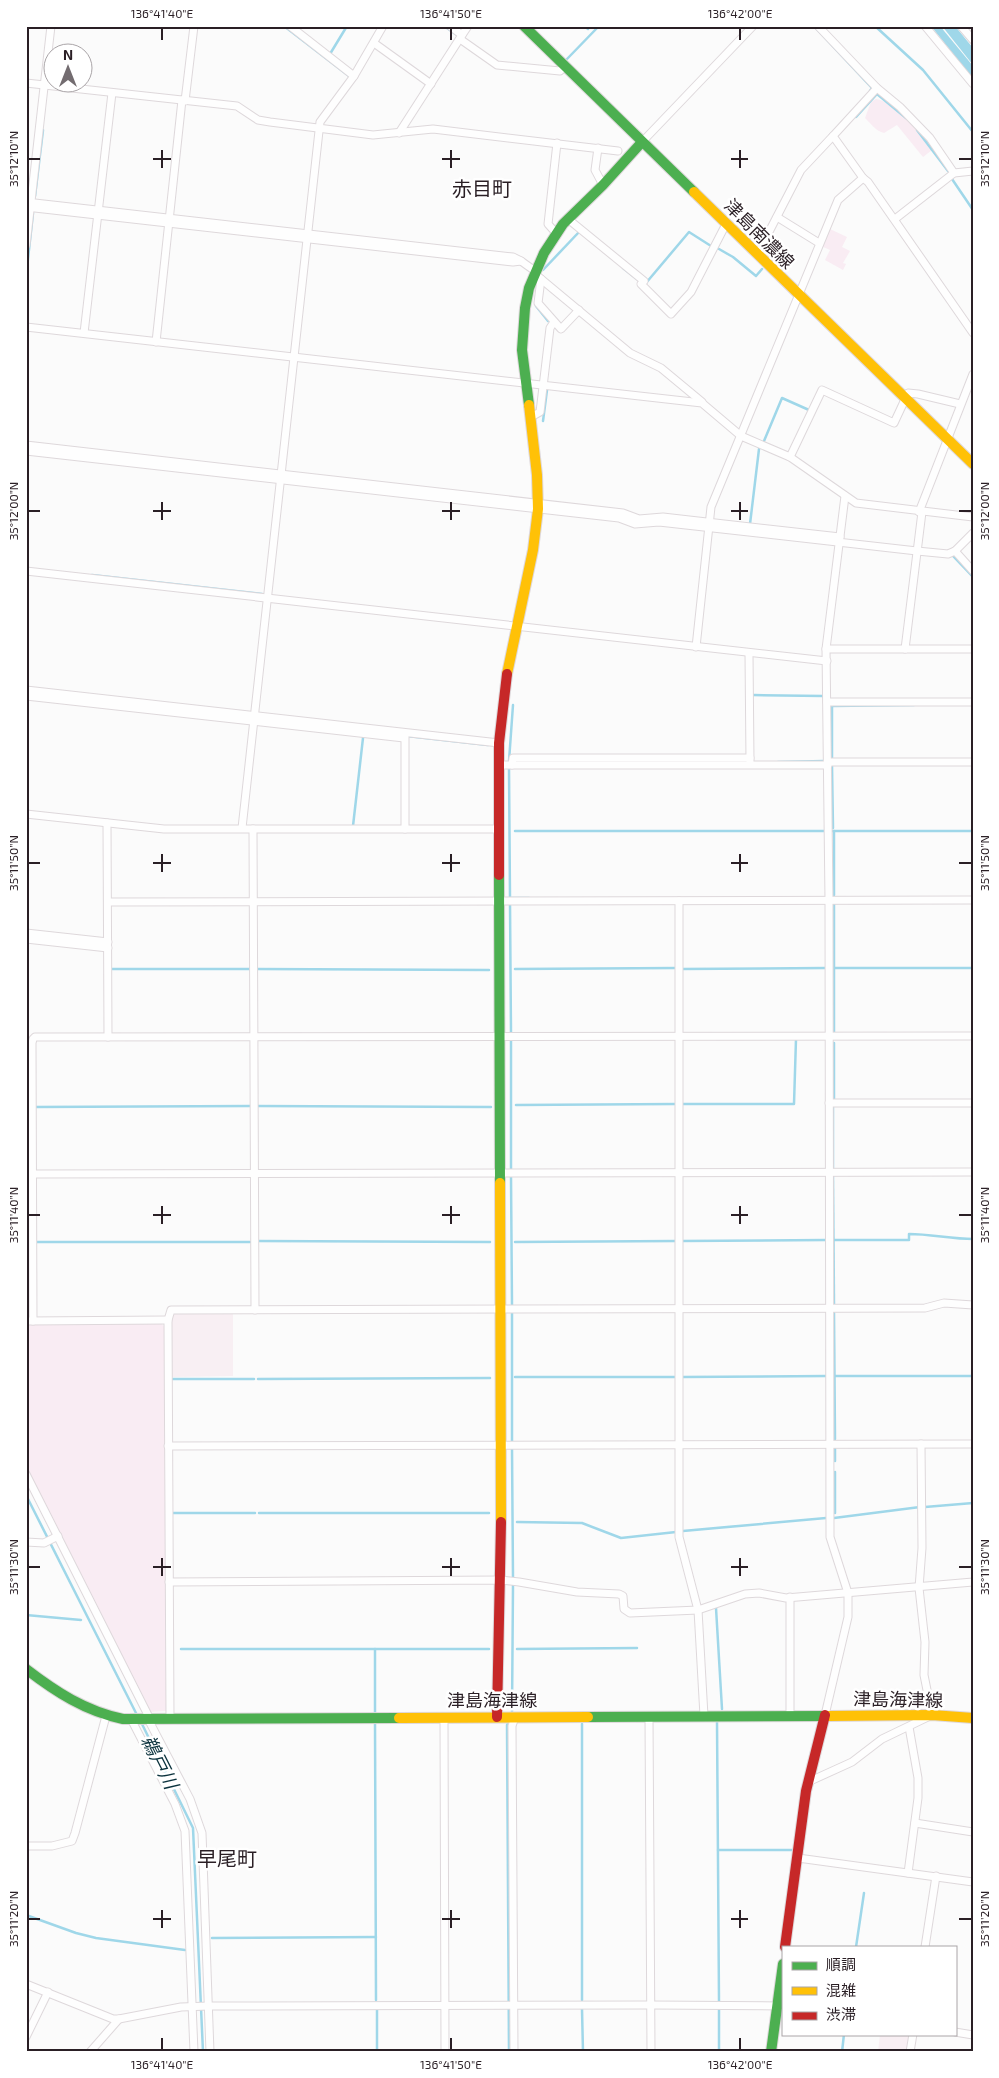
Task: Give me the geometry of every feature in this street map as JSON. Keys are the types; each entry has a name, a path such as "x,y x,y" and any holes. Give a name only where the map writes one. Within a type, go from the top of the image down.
{"street":[{"path":"49,42 51,26"},
{"path":"156,342 183,101 194,26"},
{"path":"290,26 354,76"},
{"path":"242,828 320,122 354,76 383,26"},
{"path":"450,26 497,65 560,71 565,66"},
{"path":"399,133 468,26"},
{"name":"津島南濃線","path":"524,26 973,464"},
{"path":"497,1717 501,1580 499,743 504,688 533,550 538,506 537,475 522,350 525,308 537,274 556,234 568,219 603,185 753,26"},
{"path":"818,26 877,88 900,107 930,138 954,173"},
{"path":"925,26 973,84"},
{"path":"962,26 973,40"},
{"path":"374,43 431,84"},
{"path":"26,83 42,85"},
{"path":"757,255 801,170 877,88"},
{"path":"92,91 237,106 258,120 373,135 433,129 618,151"},
{"path":"26,245 29,205 44,92"},
{"path":"84,333 112,93"},
{"path":"833,136 895,219 973,333"},
{"path":"556,234 548,224 557,143"},
{"path":"598,148 594,170 603,185"},
{"path":"895,219 954,173 973,171"},
{"path":"696,647 711,507 838,200 863,178"},
{"path":"29,205 513,257 537,274 630,353 660,368 741,436 790,457 856,503 973,517"},
{"path":"776,217 820,243"},
{"path":"568,219 644,281 641,284 671,314 691,292 726,224"},
{"path":"537,274 538,303 560,329 579,310"},
{"path":"531,417 540,412 550,328 554,322"},
{"path":"26,327 702,403"},
{"path":"905,649 920,512 973,374"},
{"path":"790,457 822,390 894,423 908,393 960,404"},
{"path":"26,445 281,477"},
{"path":"26,451 538,506 620,518 635,524 659,522 709,525 948,554 954,551 973,533"},
{"path":"785,1946 808,1782 848,1617 848,1593 830,1537 829,900 826,649 845,496"},
{"path":"954,551 973,571"},
{"path":"26,571 517,628 827,661"},
{"path":"826,649 973,649"},
{"path":"750,653 750,762"},
{"path":"26,690 254,719"},
{"path":"26,696 499,743"},
{"path":"827,702 973,702"},
{"path":"405,735 405,828"},
{"path":"499,766 750,762 973,762"},
{"path":"26,814 164,828 499,828"},
{"path":"108,823 108,1037"},
{"path":"253,828 255,1310"},
{"path":"679,900 679,1537 698,1610 704,1716"},
{"path":"108,902 973,900"},
{"path":"26,933 108,945"},
{"path":"26,939 108,945"},
{"path":"168,1320 30,1321 33,1174 29,1071 32,1043 35,1038 973,1036"},
{"path":"829,1104 973,1103"},
{"path":"33,1174 973,1172"},
{"path":"170,1718 168,1320 171,1310 925,1308 944,1303 973,1305"},
{"path":"808,1782 852,1762 882,1740 932,1715 924,1676 925,1642 919,1588 922,1548 921,1444"},
{"path":"168,1446 973,1444"},
{"path":"26,1474 56,1537 190,1799 200,1826 210,2052"},
{"path":"26,1542 46,1542 56,1537"},
{"path":"169,1582 501,1580 577,1592 620,1594 623,1596 624,1609 630,1613 698,1610 745,1594 759,1593 790,1598 816,1594 919,1588 973,1582"},
{"path":"790,1598 790,1715"},
{"name":"津島海津線","path":"26,1668 60,1695 77,1705 106,1716 132,1719 790,1715 932,1715 973,1718"},
{"path":"900,1715 907,1728 918,1778 918,1798 908,1872"},
{"path":"26,1846 52,1846 72,1841 106,1716"},
{"path":"649,1716 651,2052"},
{"path":"444,1717 445,2052"},
{"path":"514,2052 511,2005 512,1726 516,1717"},
{"path":"132,1719 175,1804 185,1831 194,2052"},
{"path":"915,1823 973,1832"},
{"path":"798,1858 973,1882"},
{"path":"926,1946 936,1876"},
{"path":"771,2052 780,2006 782,1978"},
{"path":"26,1984 118,2020 193,2006 651,2004 780,2006"},
{"path":"26,2037 48,1992"},
{"path":"90,2052 118,2020"},
{"path":"956,2032 973,2035"},
{"path":"910,2052 913,2036"}],"shaded area":[{"path":"876,99 883,101 899,112 932,150 923,157 897,125 884,133 878,131 865,118 871,102"},
{"path":"830,229 847,237 842,247 850,251 843,263 846,264 843,270 825,260 830,250 821,246"},
{"path":"233,1311 233,1376 172,1377 172,1319 174,1313"},
{"path":"26,1323 161,1324 164,1326 166,1711 149,1712 26,1467"},
{"path":"880,2036 911,2036 909,2052 878,2052"}],"water":[{"path":"931,26 940,26 973,66 973,79"},
{"path":"942,26 955,26 973,48 973,65"}],"waterway":[{"path":"284,26 349,76"},
{"path":"330,54 347,26"},
{"path":"444,26 457,35"},
{"path":"584,26 588,29"},
{"path":"567,59 599,26"},
{"path":"814,26 872,88 870,91"},
{"path":"875,26 923,70 973,132"},
{"path":"856,117 877,94 906,118"},
{"path":"35,196 43,130"},
{"path":"917,130 948,171"},
{"path":"952,179 973,210"},
{"path":"26,277 33,213"},
{"path":"543,270 579,232"},
{"path":"646,283 689,232 711,246"},
{"path":"763,252 769,239"},
{"path":"719,249 733,257 756,276 762,269"},
{"path":"623,268 637,279"},
{"path":"536,306 548,321"},
{"path":"543,421 547,390"},
{"path":"764,441 782,398 809,410"},
{"path":"750,524 759,449"},
{"path":"953,556 973,577"},
{"path":"92,575 262,594"},
{"path":"753,695 823,696"},
{"path":"509,761 513,705"},
{"path":"832,759 832,706 914,705"},
{"path":"407,736 488,745"},
{"path":"353,826 363,738"},
{"path":"778,762 824,761"},
{"path":"832,766 833,828"},
{"path":"509,768 510,898 529,898"},
{"path":"515,831 825,831"},
{"path":"831,831 973,831"},
{"path":"834,831 834,895"},
{"path":"510,903 511,1033"},
{"path":"834,903 834,1032"},
{"path":"515,969 676,968"},
{"path":"681,969 825,968"},
{"path":"834,968 973,968"},
{"path":"110,969 251,969"},
{"path":"256,969 489,970"},
{"path":"681,1104 794,1104 796,1039"},
{"path":"511,1040 511,1169"},
{"path":"834,1043 834,1101"},
{"path":"516,1105 676,1104"},
{"path":"35,1107 250,1106"},
{"path":"256,1106 491,1107"},
{"path":"833,1107 833,1168"},
{"path":"511,1176 512,1305"},
{"path":"833,1176 834,1304"},
{"path":"834,1240 909,1240 909,1234 973,1239"},
{"path":"682,1241 826,1240"},
{"path":"256,1241 490,1242"},
{"path":"515,1242 677,1241"},
{"path":"36,1242 250,1242"},
{"path":"512,1312 512,1441"},
{"path":"834,1313 835,1439"},
{"path":"682,1377 827,1376"},
{"path":"834,1376 973,1376"},
{"path":"515,1377 677,1377"},
{"path":"258,1379 490,1378"},
{"path":"173,1379 254,1379"},
{"path":"512,1448 513,1578"},
{"path":"835,1449 835,1461"},
{"path":"835,1472 835,1513"},
{"name":"鵜戸川","path":"26,1495 138,1717"},
{"path":"925,1507 973,1503"},
{"path":"834,1518 920,1507"},
{"path":"173,1513 255,1513"},
{"path":"259,1513 489,1513"},
{"path":"683,1531 826,1518"},
{"path":"517,1522 582,1523 621,1538 676,1532"},
{"path":"512,1712 513,1585"},
{"path":"716,1608 722,1709"},
{"path":"26,1615 81,1620"},
{"path":"517,1649 637,1648"},
{"path":"181,1649 489,1649"},
{"path":"375,1649 375,1714"},
{"path":"509,1721 507,1725 509,2052"},
{"path":"717,1721 719,2001"},
{"name":"鵜戸川","path":"141,1722 193,1828 203,2052"},
{"path":"375,1722 376,2000"},
{"path":"582,1724 582,2000"},
{"path":"718,1850 792,1850"},
{"path":"856,1946 864,1893"},
{"path":"26,1915 96,1938 185,1950"},
{"path":"212,1938 376,1937"},
{"path":"719,2008 719,2052"},
{"path":"582,2009 583,2052"},
{"path":"377,2010 377,2052"},
{"path":"842,2052 844,2036"}],"traffic: fast":[{"path":"524,26 694,192"},
{"path":"529,405 522,350 525,308 529,288 544,253 563,224 603,185 642,142"},
{"path":"499,875 500,1183"},
{"path":"26,1669 72,1700 96,1711 123,1719 399,1718"},
{"path":"588,1717 828,1716"},
{"path":"771,2052 782,1971"}],"traffic: slow":[{"path":"694,192 973,464"},
{"path":"507,674 533,550 538,509 537,475 529,405"},
{"path":"500,1183 501,1522"},
{"path":"828,1716 932,1715 973,1718"},
{"path":"399,1718 588,1717"}],"traffic: jam":[{"path":"499,875 499,743 507,674"},
{"path":"497,1717 501,1522"},
{"path":"785,1946 806,1791 825,1715"}],"district":[{"name":"赤目町","path":"482,189"},
{"name":"早尾町","path":"227,1859"}]}
